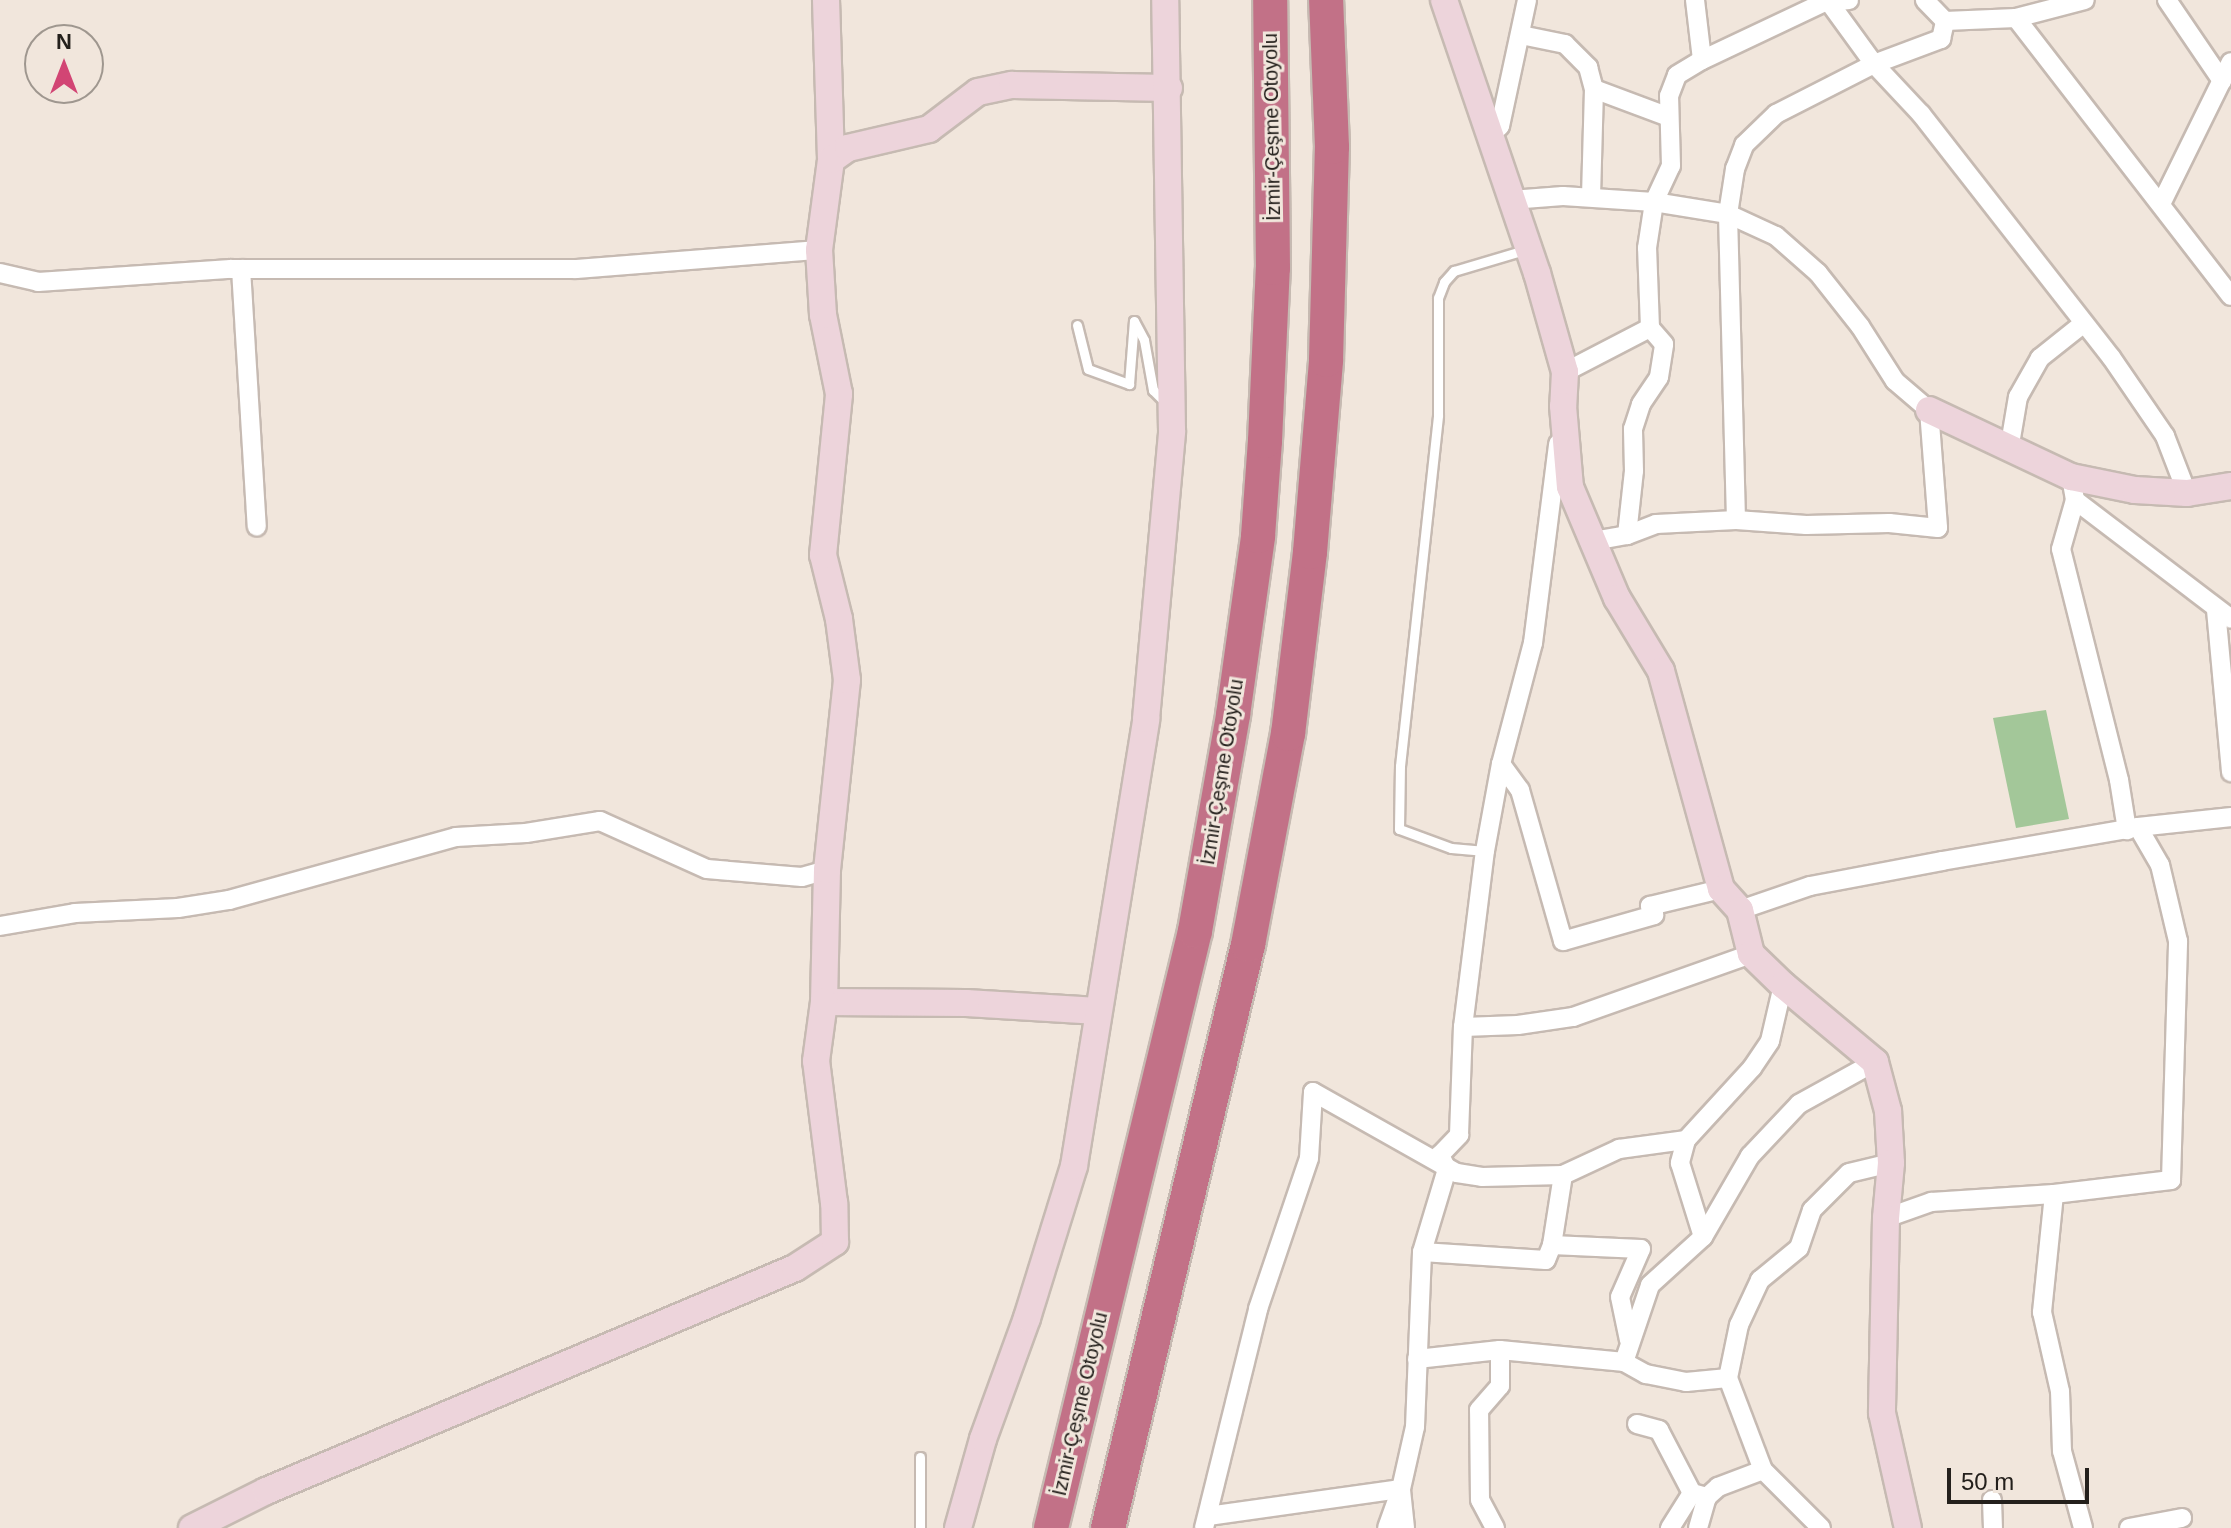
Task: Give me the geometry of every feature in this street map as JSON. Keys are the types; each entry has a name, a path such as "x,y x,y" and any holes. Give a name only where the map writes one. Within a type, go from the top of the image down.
{"highway":[{"name":"İzmir-Çeşme Otoyolu","path":"1051,1528 1195,931 1239,673 1258,536 1270,357 1275,147 1270,0"},
{"path":"1108,1528 1248,945 1288,734 1310,552 1326,360 1332,147 1326,0"}],"street":[{"path":"192,1528 266,1491 795,1268 835,1242 834,1203 816,1061 824,1002 825,907 815,873 847,680 839,619 823,555 839,394 823,315 819,250 831,160 826,0"},
{"path":"958,1528 983,1439 1027,1318 1074,1166 1146,719 1173,411 1165,0"},
{"path":"1387,1528 1401,1489 1415,1427 1422,1252 1447,1169 1440,1155 1459,1135 1463,1027 1485,851 1501,764 1533,643 1565,372 1529,249 1444,0"},
{"path":"1490,136 1500,126 1527,0"},
{"path":"1695,0 1702,60"},
{"path":"1627,535 1634,471 1633,429 1641,404 1659,377 1664,344 1650,328 1647,248 1654,202 1671,166 1669,96 1677,75 1702,60 1829,1 1849,0"},
{"path":"1736,520 1728,214 1735,169 1744,145 1776,114 1874,64 1936,44 1944,33 1945,21 1925,0"},
{"path":"1945,21 2016,18 2085,0"},
{"path":"2167,0 2222,81"},
{"path":"1829,1 1874,64 1921,114 2084,323 2165,436 2187,493"},
{"path":"2016,18 2231,296"},
{"path":"1521,35 1565,44 1578,53 1588,67 1594,89 1591,197"},
{"path":"2161,204 2231,62"},
{"path":"831,160 848,148 929,129 978,92 1012,85 1169,88"},
{"path":"1594,89 1669,117"},
{"path":"1511,200 1591,197 1654,202 1728,214 1776,236 1818,273 1860,326 1895,381 1929,410 2009,450 2073,489 2223,614 2231,772"},
{"path":"0,273 38,282 241,269 576,269 819,250"},
{"path":"241,269 257,527"},
{"path":"2009,450 2018,397 2040,358 2084,323"},
{"path":"1565,372 1650,328"},
{"path":"1563,406 1570,487 1617,598 1661,671 1721,889 1740,910 1751,954 1875,1062 1888,1111 1891,1163 1886,1218 1882,1413 1908,1528"},
{"path":"1593,541 1627,535 1656,524 1736,520 1806,525 1889,523 1938,528 1929,410"},
{"path":"2073,489 2187,493 2231,486"},
{"path":"1886,1218 1931,1202 2054,1194 2171,1180 2178,941 2160,865 2132,829 2061,549 2073,489"},
{"path":"1501,764 1520,790 1563,941 1654,915 1650,906 1721,889"},
{"path":"1740,910 1810,886 2132,829 2231,817"},
{"path":"0,926 75,913 178,908 229,900 456,837 526,833 600,821 707,869 815,873"},
{"path":"1463,1027 1518,1025 1573,1017 1751,954"},
{"path":"1703,1237 1680,1163 1686,1140 1752,1068 1770,1041 1783,985"},
{"path":"824,1002 966,1003 1098,1011"},
{"path":"1624,1362 1650,1285 1703,1237 1750,1156 1799,1104 1875,1062"},
{"path":"1401,1489 1206,1522 1258,1309 1309,1158 1313,1092 1447,1169 1482,1177 1563,1175 1619,1149 1686,1140"},
{"path":"1821,1528 1763,1470 1728,1378 1739,1325 1760,1280 1799,1248 1812,1210 1849,1173 1891,1163"},
{"path":"1422,1252 1546,1260 1552,1245 1563,1175"},
{"path":"2054,1194 2042,1312 2060,1391 2062,1451 2083,1528"},
{"path":"1552,1245 1641,1249 1675,1263"},
{"path":"1630,1343 1620,1297 1641,1249"},
{"path":"1417,1359 1500,1350 1624,1362 1646,1374 1686,1382 1728,1378"},
{"path":"1495,1528 1480,1500 1479,1410 1500,1386 1500,1350"},
{"path":"1637,1424 1659,1430 1699,1495 1698,1528"},
{"path":"1670,1528 1699,1495 1763,1470"},
{"path":"1401,1489 1405,1528"},
{"path":"1992,1500 1993,1528"},
{"path":"2129,1528 2182,1518"}],"lane":[{"path":"1485,851 1451,848 1399,829 1400,766 1438,415 1438,298 1444,282 1454,271 1529,249"},
{"path":"1077,325 1088,369 1129,384 1134,321 1144,340 1153,390 1173,411"},
{"path":"920,1457 920,1528"}],"green space":[{"path":"2046,710 2069,819 2016,828 1993,718"}]}
